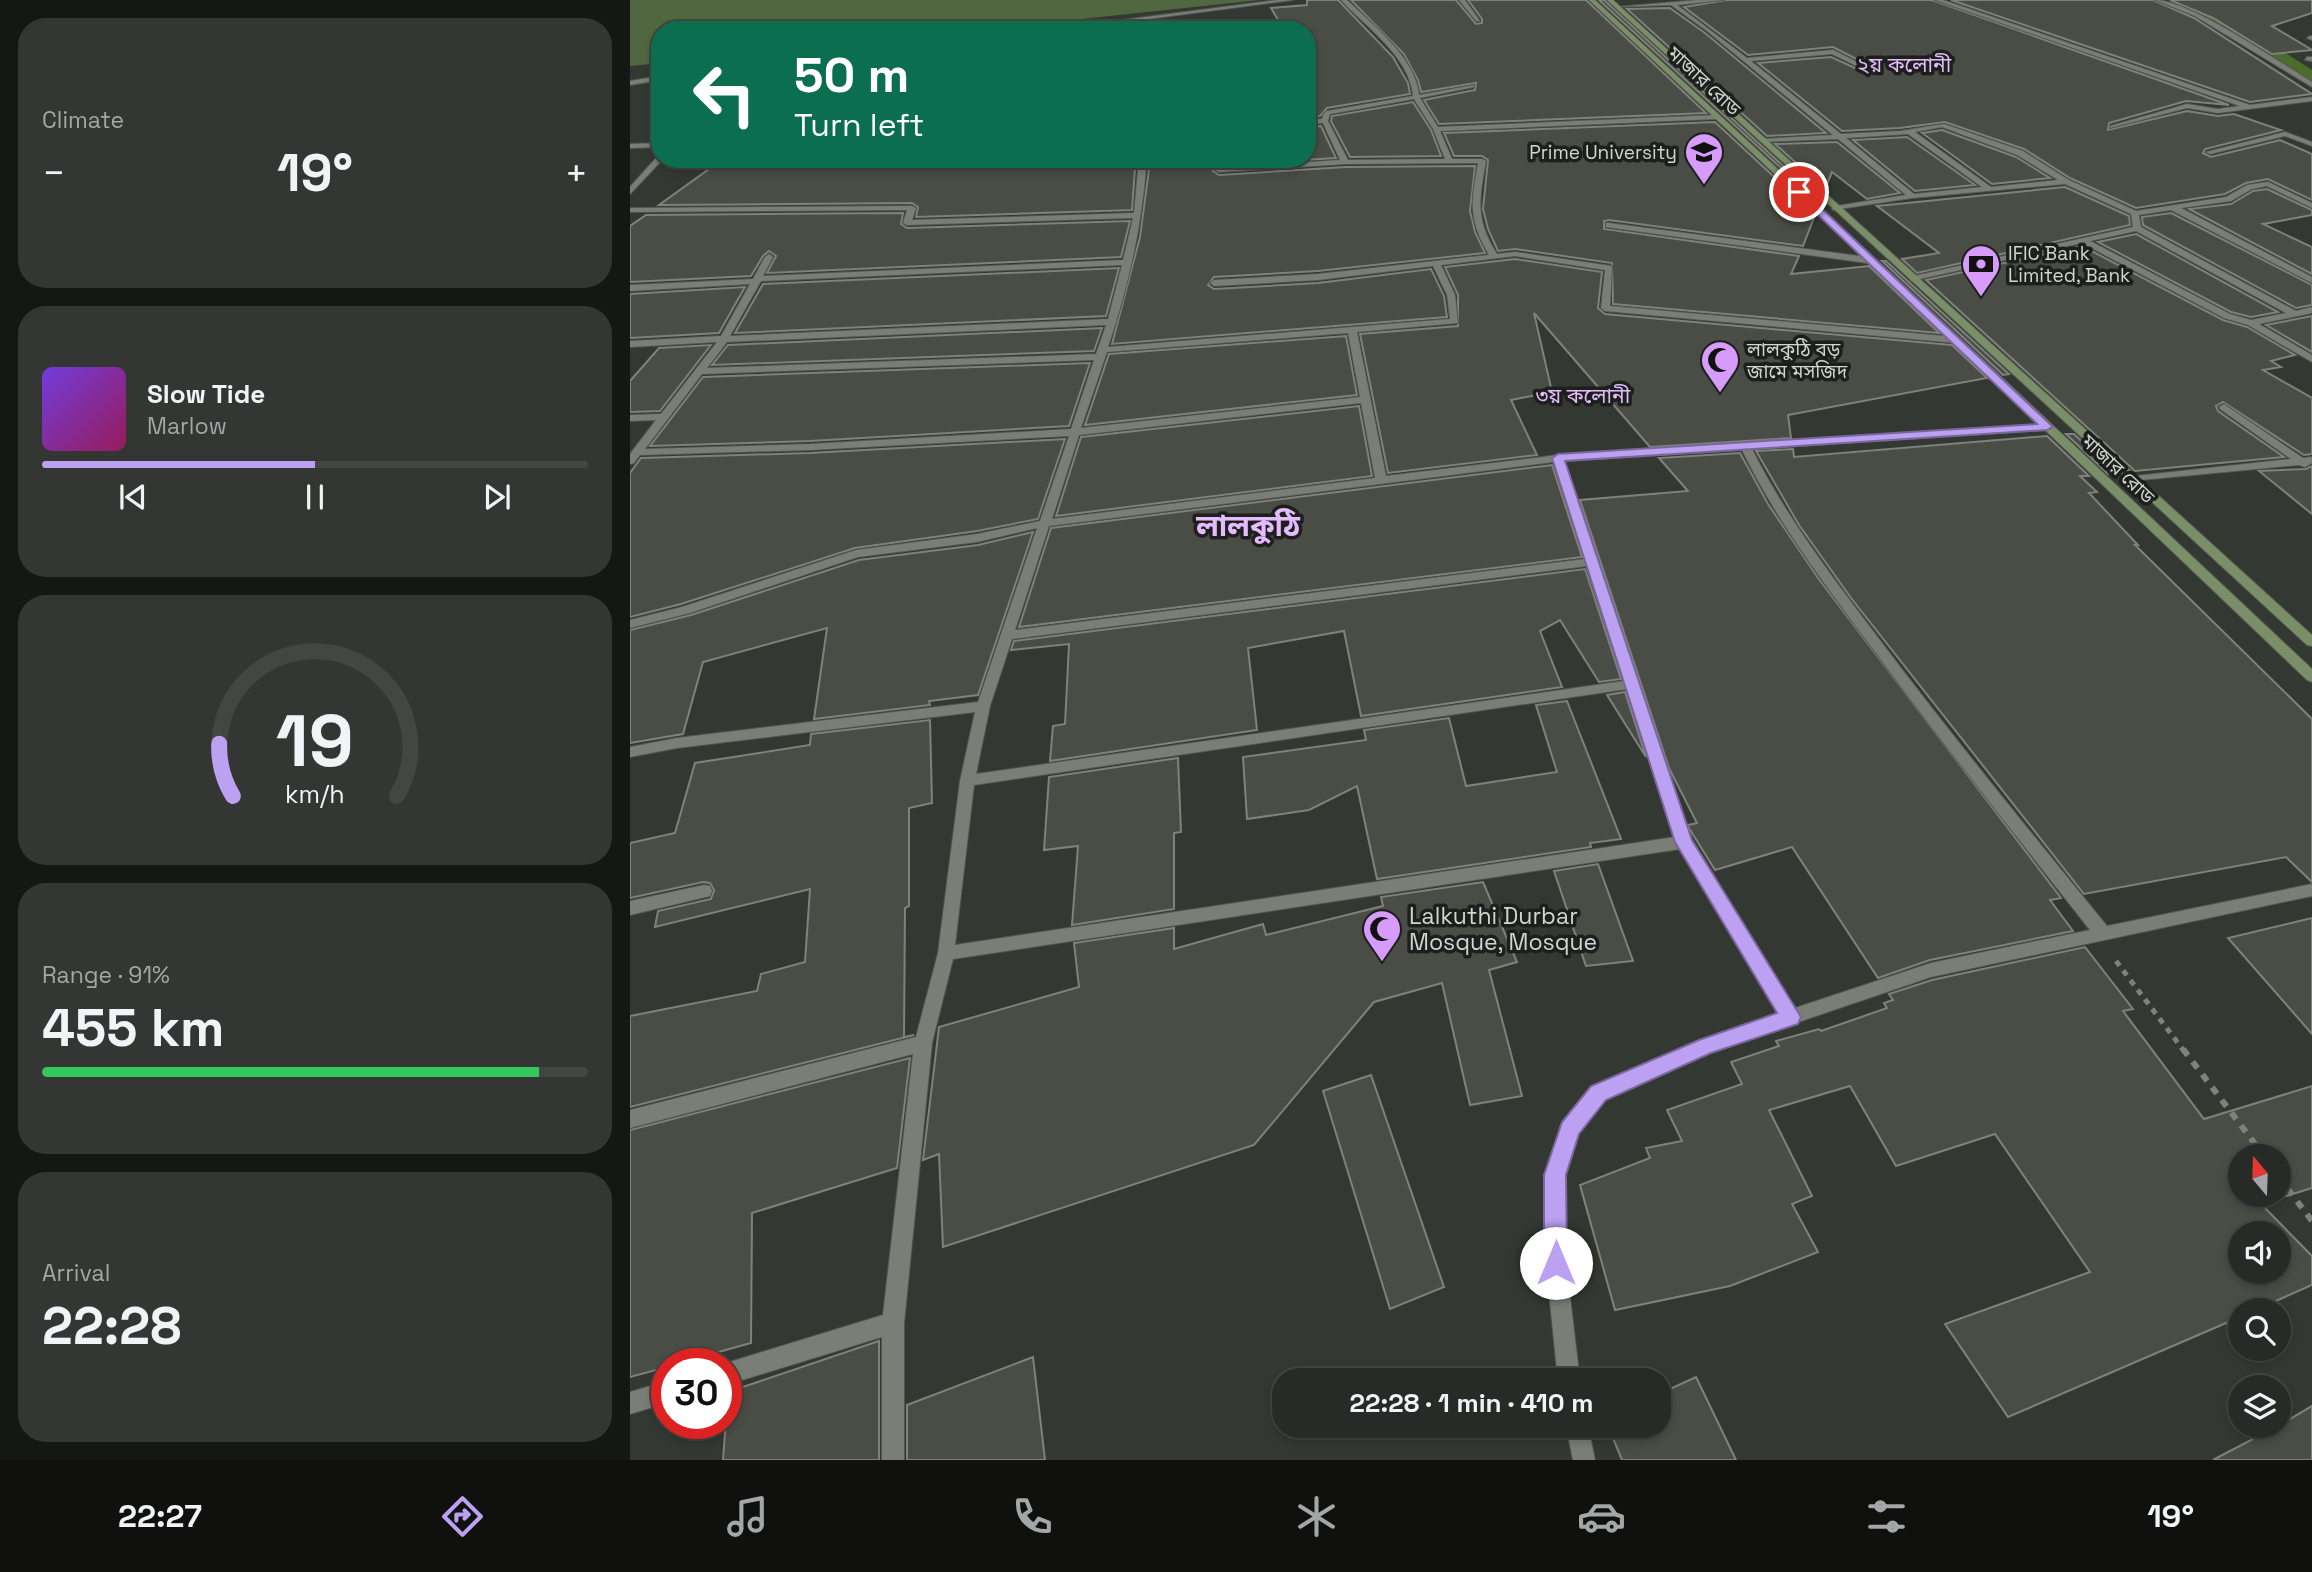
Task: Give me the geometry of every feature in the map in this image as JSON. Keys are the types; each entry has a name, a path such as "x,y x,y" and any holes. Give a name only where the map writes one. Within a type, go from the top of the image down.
{"main road":[{"name":"মাজার রোড","path":"1592,0 1874,261 2312,677"},
{"name":"মাজার রোড","path":"1615,3 1762,141 2312,642"}],"street":[{"path":"1121,21 1290,0"},
{"path":"1344,0 1393,47 1415,85 1416,97 1436,129 1449,161"},
{"path":"1462,0 1478,20"},
{"path":"1615,3 1672,4 1721,0"},
{"path":"1938,0 2249,107"},
{"path":"2158,0 2197,15 2312,85"},
{"path":"1672,4 1746,60 1912,196"},
{"path":"1746,60 1833,52 1871,71"},
{"path":"630,83 651,80"},
{"path":"1345,162 1325,121 1327,113 1378,101 1472,86"},
{"path":"2112,127 2188,106 2218,111 2312,99"},
{"path":"1436,129 1716,117"},
{"path":"1316,122 1325,121"},
{"path":"1762,141 1909,131 1942,125 2020,153 2066,182 2135,213 2228,199 2250,187 2268,184 2312,206"},
{"path":"1909,131 1991,190"},
{"path":"2210,152 2285,134 2312,144"},
{"path":"630,146 651,145"},
{"path":"1316,164 1482,161 1473,215 1481,236 1494,256"},
{"path":"630,192 652,168"},
{"path":"1219,170 1250,168"},
{"path":"893,1460 893,1323 923,1043 946,953 967,781 983,706 1112,322 1138,215 1142,169"},
{"path":"1836,208 1912,196 2066,182"},
{"path":"2170,206 2312,280"},
{"path":"630,210 912,208 907,223 1138,215"},
{"path":"2135,213 2137,228"},
{"path":"1609,225 1874,261"},
{"path":"1914,279 2137,228 2295,314"},
{"path":"2082,240 2227,316 2251,323 2312,359"},
{"path":"1214,283 1318,277 1516,254 1609,268 1605,309 1956,340"},
{"path":"630,461 724,339 769,257"},
{"path":"630,288 1128,262"},
{"path":"699,371 1100,354 1455,321 1451,295 1436,263"},
{"path":"2251,323 2312,310"},
{"path":"630,344 1112,322"},
{"path":"1352,329 1381,479"},
{"path":"637,452 810,447 1077,432 1366,399"},
{"path":"2224,407 2309,463"},
{"path":"630,418 663,417"},
{"path":"630,624 685,610 856,554 977,538 1044,523 1558,458 2047,427"},
{"path":"1745,445 1759,477 1830,583 2100,934"},
{"path":"1558,458 1684,842 1791,1017"},
{"path":"2135,480 2309,463"},
{"path":"1008,635 1592,562"},
{"path":"967,781 1632,684"},
{"path":"630,752 677,743 983,706"},
{"path":"946,953 1684,842"},
{"path":"1568,1368 1556,1263 1555,1175 1569,1129 1598,1093 1706,1046 1931,970 2312,890"},
{"path":"630,908 704,891"},
{"path":"630,1119 923,1043"},
{"path":"742,1369 893,1323"},
{"path":"630,1403 651,1397"},
{"path":"1579,1438 1584,1460"}],"path":[{"path":"2100,934 2255,1144"},
{"path":"2291,1193 2312,1221"}],"green space":[{"path":"630,0 1260,0 1063,21 651,21 651,64 630,66"}],"building":[{"path":"1307,0 1338,0 1393,57 1408,83 1410,94 1327,108 1320,116 1316,116 1316,21 1279,21 1271,8 1307,5"},
{"path":"1351,0 1456,0 1476,24 1482,23 1482,19 1468,0 1586,0 1706,113 1439,124 1424,100 1475,90 1476,83 1421,92 1418,80 1404,54"},
{"path":"1599,0 1604,0 1821,201 1820,204"},
{"path":"1727,0 1932,0 2229,105 2186,101 2109,123 2108,130 2187,111 2218,116 2234,114 2281,130 2205,149 2203,153 2211,157 2280,140 2312,154 2312,200 2268,179 2246,183 2225,194 2136,208 2070,178 2024,149 1945,122 1842,131 1758,63 1831,57 1868,74 1875,74 1874,68 1833,47 1748,55 1684,7"},
{"path":"1951,0 2153,0 2194,18 2312,94 2250,102"},
{"path":"2170,0 2312,0 2312,13 2272,26 2312,50 2272,54 2213,18"},
{"path":"1670,8 1705,33 1826,133 1767,136 1627,9"},
{"path":"1413,102 1431,130 1441,156 1350,157 1331,121 1332,116"},
{"path":"1715,122 1815,215 1803,246 1609,220 1604,221 1604,229 1799,256 1791,274 1869,266 1939,333 1613,304 1612,263 1515,249 1498,251 1483,209 1488,160 1482,156 1454,156 1444,133"},
{"path":"1316,126 1321,126 1336,158 1316,159"},
{"path":"1942,130 2016,157 2050,178 1992,184 1922,133"},
{"path":"1907,137 1975,185 1915,191 1853,140"},
{"path":"1837,142 1900,193 1867,199 1832,172 1825,189 1775,144"},
{"path":"1475,166 1470,211 1475,232 1485,253 1318,271 1214,277 1208,285 1214,289 1318,283 1431,269 1444,296 1447,317 1112,344 1140,237 1149,169 1216,168 1213,171 1219,175 1345,167"},
{"path":"710,168 1137,168 1132,210 916,217 918,207 912,203 659,205"},
{"path":"2065,187 2129,216 2130,225 1917,273 1902,259 1939,253 1877,206"},
{"path":"2267,189 2312,210 2312,215 2263,224 2312,247 2312,274 2189,209 2231,204 2253,191"},
{"path":"903,213 901,224 907,228 1130,221 1121,257 767,273 776,256 769,251 751,276 630,282 630,226 646,215"},
{"path":"2171,213 2312,285 2312,305 2296,308 2143,225 2142,217"},
{"path":"2136,234 2278,312 2251,317 2231,312 2098,242"},
{"path":"2082,246 2223,320 2247,327 2295,355 2271,361 2281,367 2263,370 2312,398 2312,454 2304,455 2223,402 2216,406 2218,411 2284,457 2135,471 1926,280"},
{"path":"1515,259 1602,272 1598,308 1605,314 1952,345 1987,378 1788,415 1791,438 1650,447 1534,313 1552,392 1511,400 1537,455 1388,473 1360,334 1458,326 1458,295 1445,267"},
{"path":"1882,261 1886,261 2009,374 2003,375"},
{"path":"1119,268 1106,316 735,333 763,284"},
{"path":"745,287 719,333 630,338 630,294"},
{"path":"2312,316 2312,352 2266,325"},
{"path":"1102,328 1094,351 712,365 728,345"},
{"path":"1346,336 1357,395 1085,425 1109,354"},
{"path":"711,345 660,411 630,412 630,381 659,348"},
{"path":"1090,363 1069,426 810,441 650,446 703,377"},
{"path":"1359,406 1372,476 1056,516 1081,437"},
{"path":"2066,434 2074,434 2116,473 2108,474"},
{"path":"2047,436 2089,476 2080,476 2097,492 2089,493 2138,545 2135,545 2312,719 2312,882 2286,857 2084,894 1851,598 1799,525 1756,451 1793,449 1794,457"},
{"path":"1065,439 1038,519 977,531 855,548 681,604 630,617 630,473 641,458 810,453"},
{"path":"1740,453 1768,504 1818,578 2061,898 2050,900 2073,931 1930,960 1878,978 1792,847 1715,870 1689,828 1688,825 1697,823 1669,768 1580,500 1688,491 1659,458"},
{"path":"1552,465 1582,557 1019,627 1051,528"},
{"path":"2312,466 2312,514 2259,471 2306,469"},
{"path":"1033,532 978,695 929,701 930,705 814,719 827,628 703,662 683,734 630,743 630,630 691,615 859,560 978,545"},
{"path":"1585,569 1621,679 1599,682 1560,620 1540,631 1562,687 1361,716 1344,631 1248,648 1257,730 1050,761 1053,726 1065,724 1069,644 1011,650 1014,641"},
{"path":"1625,692 1646,757 1607,695"},
{"path":"1567,701 1621,839 1590,843 1591,847 1377,879 1357,786 1309,810 1247,819 1243,757 1366,740 1364,730 1449,718 1466,786 1557,772 1536,705"},
{"path":"930,720 932,803 909,808 909,906 905,908 904,1037 914,1035 630,1107 630,1016 757,991 761,974 805,962 810,889 655,927 658,911 711,899 714,890 710,883 703,882 630,898 630,843 675,833 695,763 810,745 811,734"},
{"path":"1178,758 1181,832 1174,833 1174,909 1072,925 1078,846 1044,850 1049,777"},
{"path":"1598,864 1633,961 1586,966 1554,871"},
{"path":"1483,882 1517,962 1489,970 1522,1096 1470,1105 1442,983 1374,1002 1254,1145 943,1247 939,1154 923,1160 939,1027 1079,987 1074,943 1174,928 1174,949 1263,924 1266,935 1383,906 1381,897"},
{"path":"2312,918 2312,1034 2228,938"},
{"path":"2085,947 2133,1009 2123,1011 2204,1119 2312,1086 2312,1188 2291,1195 2291,1144 2228,1144 2228,1208 2265,1208 2278,1221 2228,1221 2228,1284 2291,1284 2291,1235 2312,1256 2312,1285 2282,1298 2228,1298 2228,1322 2008,1417 1945,1324 2090,1272 1995,1134 1896,1166 1850,1086 1769,1110 1812,1196 1792,1204 1818,1252 1730,1286 1615,1310 1580,1185 1650,1158 1646,1148 1682,1141 1667,1110 1742,1084 1731,1062 1779,1046 1776,1041 1819,1029 1821,1031 1887,1008 1884,1003 1893,1000 1889,994 1932,980"},
{"path":"910,1058 897,1168 752,1213 751,1343 733,1348 651,1348 651,1371 630,1377 630,1130"},
{"path":"1371,1075 1444,1287 1390,1309 1323,1091"},
{"path":"879,1341 879,1460 723,1460 725,1439 742,1439 742,1387"},
{"path":"1033,1357 1045,1460 907,1460 907,1405"},
{"path":"1696,1377 1736,1460 1622,1460 1613,1438 1671,1438 1671,1388"},
{"path":"2312,1406 2312,1460 2213,1460 2255,1438 2291,1438 2291,1418"}],"waterway":[{"path":"2179,0 2206,10 2312,79"}],"place":[{"name":"Prime University","path":"1704,186"},
{"name":"IFIC Bank Limited, Bank","path":"1981,298"},
{"name":"লালকুঠি বড় জামে মসজিদ","path":"1720,394"},
{"name":"Lalkuthi Durbar Mosque, Mosque","path":"1382,963"}],"district":[{"name":"২য় কলোনী","path":"1904,64"},
{"name":"৩য় কলোনী","path":"1583,395"},
{"name":"লালকুঠি","path":"1248,525"}],"route":[{"path":"1556,1263 1555,1175 1569,1129 1598,1093 1706,1046 1791,1017 1684,842 1558,458 2047,427 1799,192"}]}
